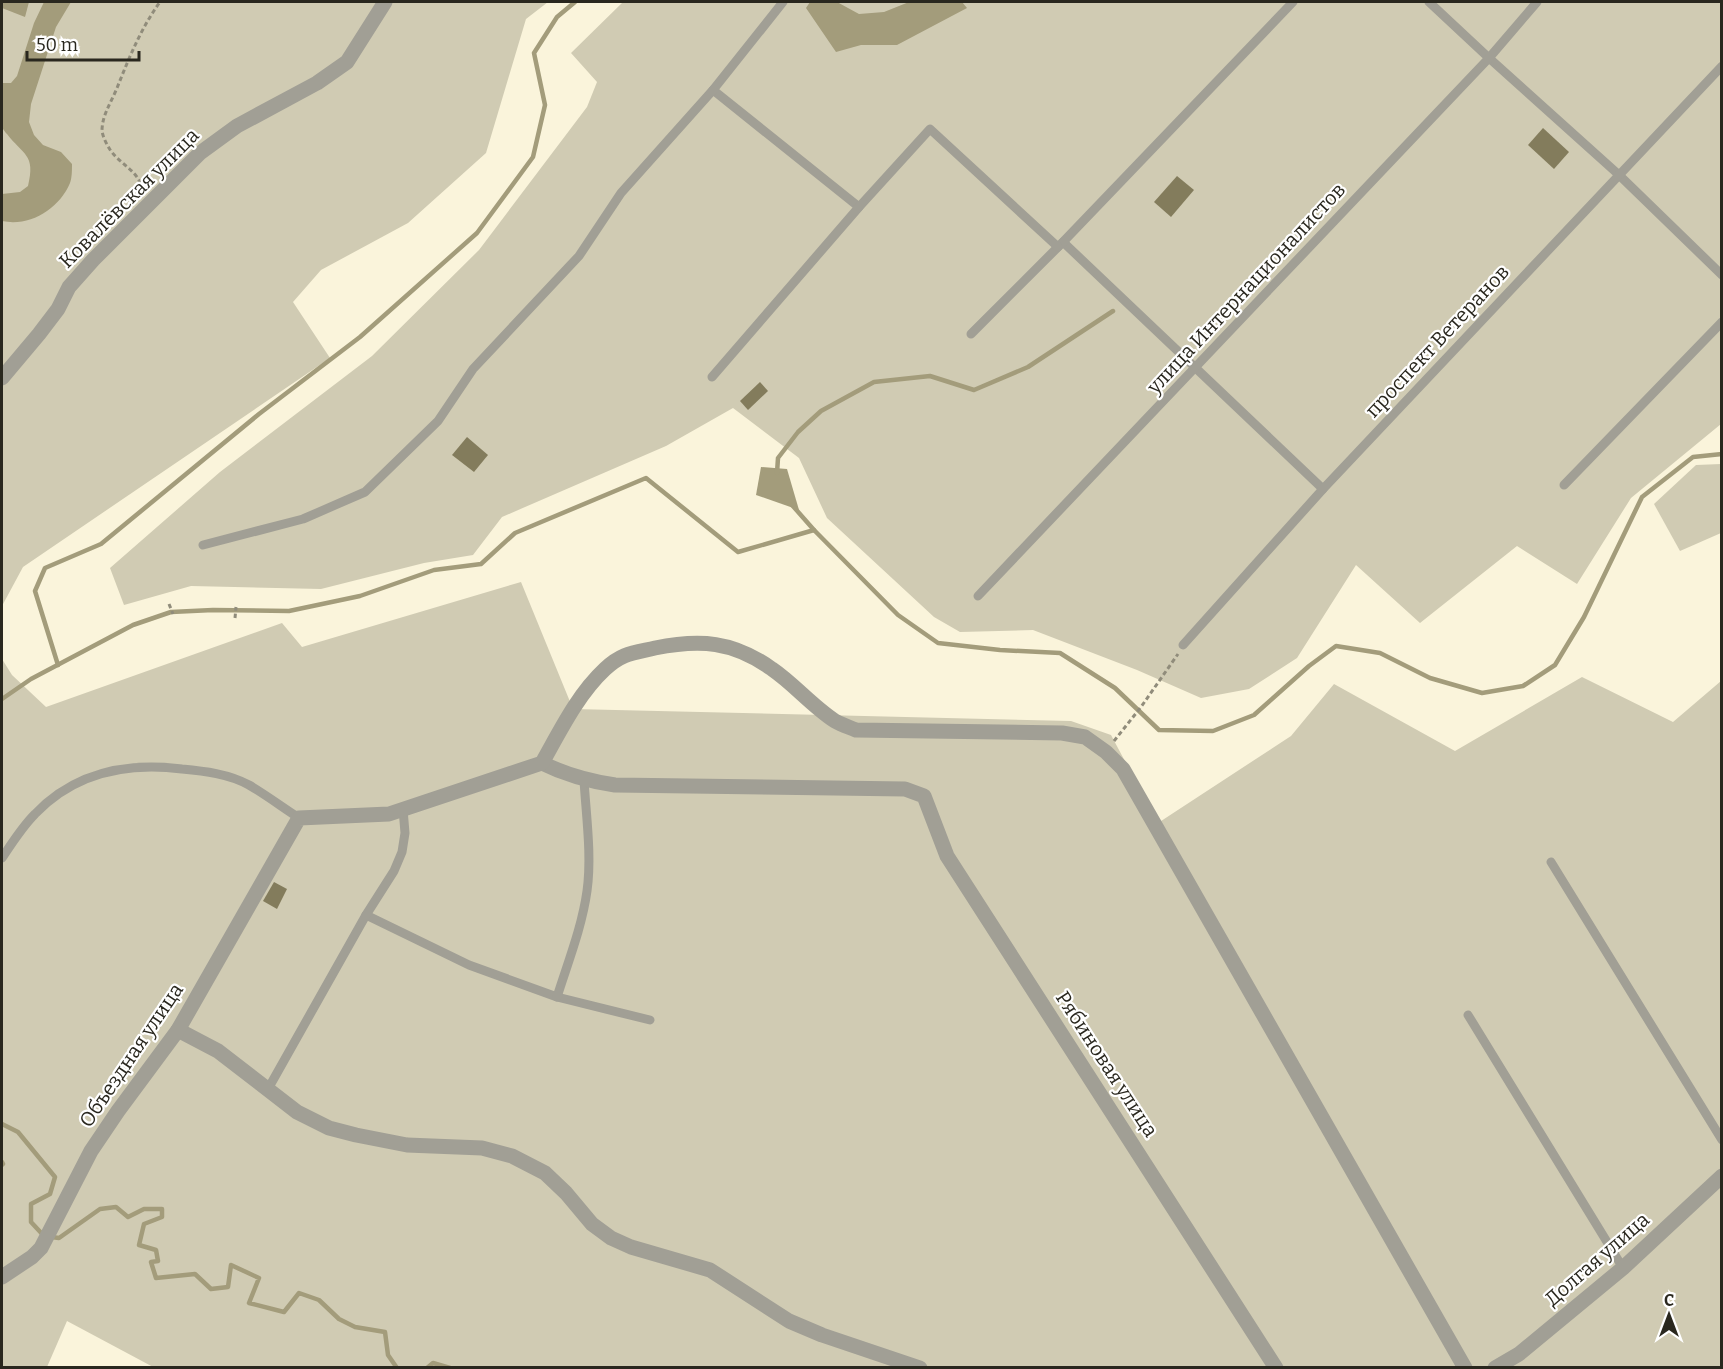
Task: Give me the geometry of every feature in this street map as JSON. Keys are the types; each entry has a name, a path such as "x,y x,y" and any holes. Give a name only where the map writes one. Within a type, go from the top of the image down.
{"street":[{"name":"Ковалёвская улица","path":"2,378 51,317 69,287 200,153 237,126 317,83 347,62 385,2"},
{"path":"299,818 389,813 542,763 568,717 588,689 605,669 624,654 700,642 743,652 772,669 836,721 856,730 1062,733 1085,737 1106,752 1123,770 1465,1368"},
{"path":"542,763 584,780"},
{"name":"Рябиновая улица","path":"584,780 615,785 905,789 924,796 947,856 1276,1368"},
{"name":"Объездная улица","path":"2,1277 32,1257 41,1248 91,1150 178,1030 299,818"},
{"path":"178,1030 218,1051 297,1112 329,1128 407,1145 482,1148 512,1155 545,1173 566,1192 592,1224 611,1238 631,1247 710,1270 789,1321 822,1335 920,1368"},
{"name":"Долгая улица","path":"1497,1367 1519,1354 1623,1268 1722,1176"}],"lane":[{"path":"203,544 303,519 365,492 438,421 473,369 579,256 621,193 713,90 783,2"},
{"path":"971,334 1061,244 1293,2"},
{"path":"1429,2 1618,174 1722,275"},
{"name":"улица Интернационалистов","path":"978,596 1489,58 1537,2"},
{"name":"проспект Ветеранов","path":"1184,645 1323,489 1722,66"},
{"path":"713,90 859,207"},
{"path":"712,377 859,207 930,129 1061,244 1323,489"},
{"path":"1564,485 1722,322"},
{"path":"2,858 35,813 85,778 106,771 136,767 170,767 211,772 247,784 299,818"},
{"path":"557,997 584,909 588,888 584,780"},
{"path":"268,1089 366,915 394,871 402,852 405,833 403,809"},
{"path":"1551,862 1722,1140"},
{"path":"366,915 469,965 557,997 650,1020"},
{"path":"1468,1015 1623,1268"}],"path":[{"path":"141,213 139,209 142,188 140,182 109,149 102,131 106,109 117,88 123,69 160,2"},
{"path":"169,604 173,614"},
{"path":"235,618 236,607"},
{"path":"1106,752 1184,645"}],"shaded area":[{"path":"2,2 548,2 526,19 486,153 408,223 321,270 293,302 330,358 23,567 2,606"},
{"path":"2,2 29,2 25,17 2,8"},
{"path":"44,2 71,2 56,27 31,104 29,122 34,135 43,145 61,152 72,164 71,179 59,201 42,214 23,221 2,221 2,194 20,192 28,186 30,167 26,156 2,127 2,83 11,83 17,76 34,23"},
{"path":"623,2 1721,2 1721,424 1631,498 1577,584 1517,546 1420,623 1356,565 1297,658 1249,689 1201,698 1137,670 1033,630 960,632 934,617 827,518 799,458 733,408 666,446 502,517 473,555 424,563 321,589 191,586 124,605 110,568 220,472 372,356 479,250 587,107 597,82 571,53"},
{"path":"810,2 837,2 859,14 884,12 909,2 962,2 967,8 897,45 861,45 836,52 806,8"},
{"path":"1721,464 1721,533 1680,551 1654,504 1696,465"},
{"path":"761,467 787,469 799,510 756,495"},
{"path":"521,582 573,709 1071,721 1111,735 1158,823 1291,736 1334,684 1455,751 1582,677 1673,722 1721,681 1721,1367 155,1368 67,1321 47,1367 2,1367 2,659 12,675 46,707 282,623 302,647"}],"building":[{"path":"1543,128 1569,152 1554,169 1528,145"},
{"path":"1177,176 1194,190 1171,217 1154,202"},
{"path":"760,382 768,391 748,410 740,401"},
{"path":"467,437 488,455 474,472 452,455"},
{"path":"274,882 287,889 277,909 263,901"}],"waterway":[{"path":"58,665 35,591 45,568 101,544 259,414 360,337 477,233 533,157 545,105 534,53 557,17 575,2"},
{"path":"777,473 778,458 798,432 821,411 874,382 930,376 974,390 1028,367 1113,311"},
{"path":"2,699 31,679 133,625 171,612 289,611 360,596 434,570 481,564 515,533 646,478 738,552 814,530 898,615 938,643 1000,650 1060,653 1115,688 1159,730 1213,731 1254,715 1309,666 1336,646 1380,653 1430,678 1482,693 1523,686 1555,665 1584,617 1642,497 1693,457 1722,454"},
{"path":"792,505 814,530"},
{"path":"2,1124 18,1132 55,1177 50,1194 31,1204 31,1222 44,1236 59,1238 100,1209 116,1207 128,1217 144,1209 162,1209 162,1217 144,1224 139,1245 156,1250 158,1261 151,1262 156,1278 195,1274 211,1289 228,1287 231,1265 259,1278 249,1303 284,1312 299,1293 319,1300 339,1319 355,1327 385,1332 388,1355 397,1368"},
{"path":"427,1368 433,1363 450,1368"}]}
